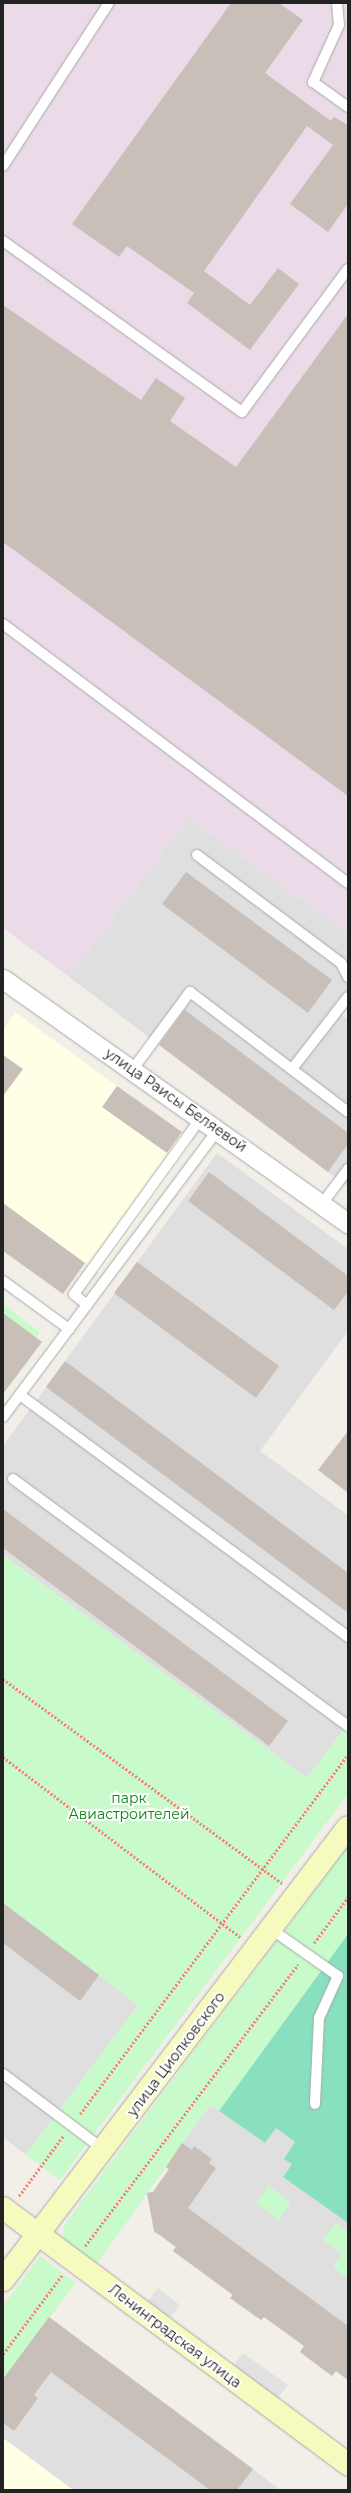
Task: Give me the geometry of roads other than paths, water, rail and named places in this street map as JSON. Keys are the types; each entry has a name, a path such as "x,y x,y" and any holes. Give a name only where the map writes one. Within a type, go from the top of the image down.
{"street":[{"name":"улица Раисы Беляевой","path":"3,979 133,1069 348,1223"},
{"name":"улица Циолковского","path":"3,2280 298,1895 348,1827"},
{"name":"Ленинградская улица","path":"5,2210 348,2464"}],"lane":[{"path":"3,166 109,3"},
{"path":"337,3 340,26 313,82 348,107"},
{"path":"3,241 242,412 348,269"},
{"path":"3,624 348,883"},
{"path":"198,855 341,963 348,977"},
{"path":"133,1069 190,992 348,1112"},
{"path":"292,1069 348,997"},
{"path":"87,1305 74,1294 201,1118"},
{"path":"3,1417 218,1130"},
{"path":"322,1204 348,1169"},
{"path":"3,1280 69,1329"},
{"path":"20,1395 348,1637"},
{"path":"12,1479 348,1726"},
{"path":"271,1929 338,1976 319,2018 315,2104"},
{"path":"3,2074 103,2149"}],"park label":[{"name":"парк Авиастроителей","path":"129,1806"}]}
